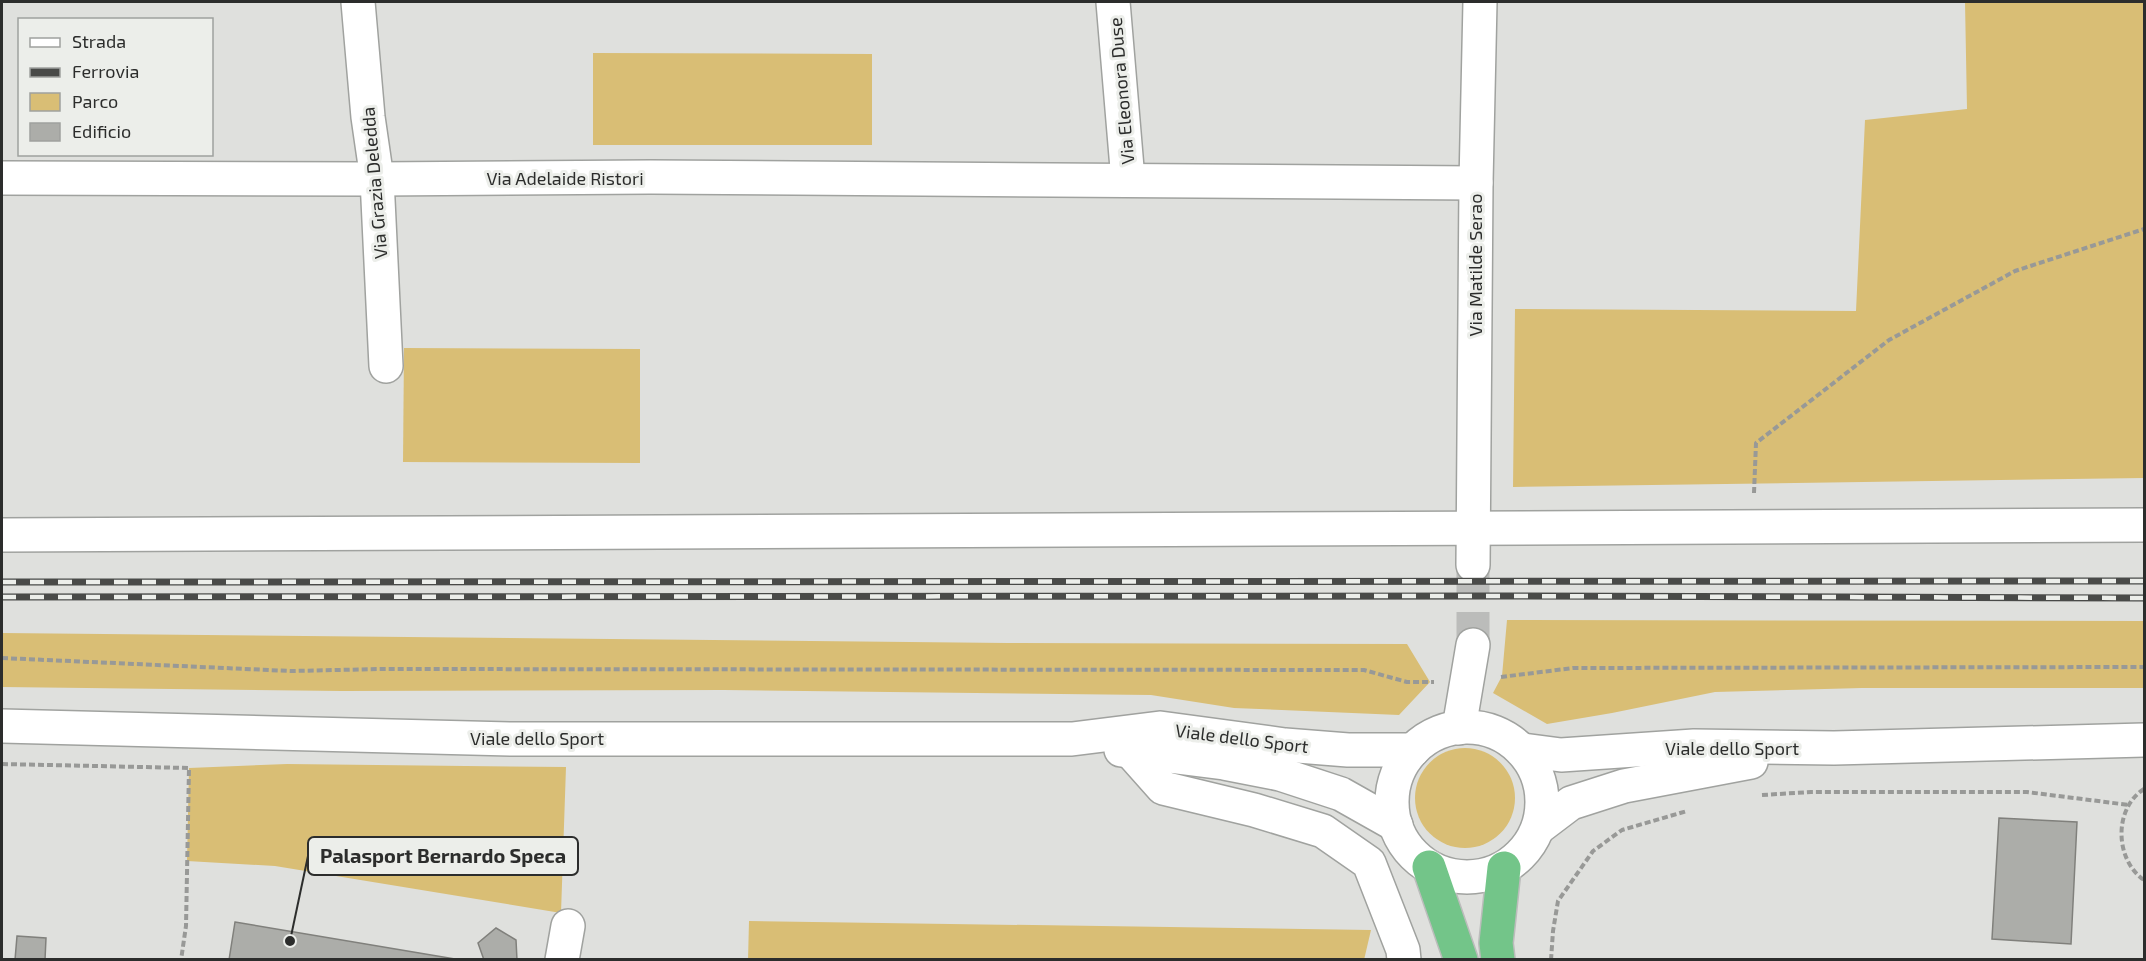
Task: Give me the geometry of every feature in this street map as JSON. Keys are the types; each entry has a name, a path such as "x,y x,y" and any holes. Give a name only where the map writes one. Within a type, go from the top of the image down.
{"highway":[{"path":"1429,867 1459,957"},
{"path":"1498,954 1504,868"}],"street":[{"name":"Via Grazia Deledda","path":"358,2 368,117 377,179 386,366"},
{"name":"Via Eleonora Duse","path":"1113,2 1128,180"},
{"name":"Via Matilde Serao","path":"1473,565 1480,2"},
{"name":"Via Adelaide Ristori","path":"2,178 663,177 1476,183"},
{"path":"2,535 2145,525"},
{"path":"1459,728 1473,645"},
{"name":"Viale dello Sport","path":"2,726 512,739 1072,739 1160,728 1285,745 1348,750 1413,750"},
{"path":"1467,726 1497,732 1523,750 1533,764 1542,789 1538,828 1524,851 1504,868 1471,877 1456,876 1429,867 1413,854 1402,840 1392,805 1397,776 1413,750 1442,731 1459,728 1467,726"},
{"name":"Viale dello Sport","path":"1072,739 1131,752 1224,763 1280,774 1341,794 1396,825"},
{"name":"Viale dello Sport","path":"1523,750 1561,754 1694,746 1834,748 2145,740"},
{"name":"Viale dello Sport","path":"1538,828 1571,803 1624,786 1834,748"},
{"path":"1131,752 1163,788 1254,810 1323,831 1369,863 1403,950 1404,960"},
{"path":"562,960 568,926"}],"path":[{"path":"1752,527 1756,443 1889,340 2015,271 2145,229"},
{"path":"2,658 291,671 371,669 1364,670 1407,682 1467,682 1573,668 2145,667"},
{"path":"2,764 189,768 186,926 181,960"},
{"path":"2145,789 2128,805 2122,823 2121,842 2127,860 2138,876 2145,880"},
{"path":"1759,795 1811,792 2027,792 2128,805"},
{"path":"1551,960 1552,931 1557,901 1593,851 1622,830 1696,809"}],"green space":[{"path":"1965,2 2144,2 2144,478 1513,487 1515,309 1856,311 1865,120 1967,109"},
{"path":"593,53 872,54 872,145 593,145"},
{"path":"404,348 640,349 640,463 403,462"},
{"path":"1507,620 2144,621 2144,688 1862,688 1715,692 1547,724 1493,693 1502,676"},
{"path":"2,633 1007,643 1407,644 1430,682 1399,715 1234,708 1151,695 724,690 342,691 2,687"},
{"path":"1465,748 1493,756 1507,770 1515,798 1507,826 1493,840 1465,848 1437,840 1423,826 1415,798 1423,770 1437,756"},
{"path":"287,764 566,767 561,913 275,866 187,861 189,768"},
{"path":"749,921 1371,930 1364,960 748,960"}],"building":[{"path":"1999,818 2077,822 2071,944 1992,939"},
{"path":"235,922 461,960 229,960"},
{"path":"496,928 516,940 517,960 484,960 478,943"},
{"path":"17,936 46,938 45,960 15,960"}],"tunnel":[{"path":"1473,565 1473,645"}],"railway":[{"path":"2,582 2144,581"},
{"path":"2,597 2144,598"}],"place":[{"name":"Palasport Bernardo Speca","path":"290,941"}]}
